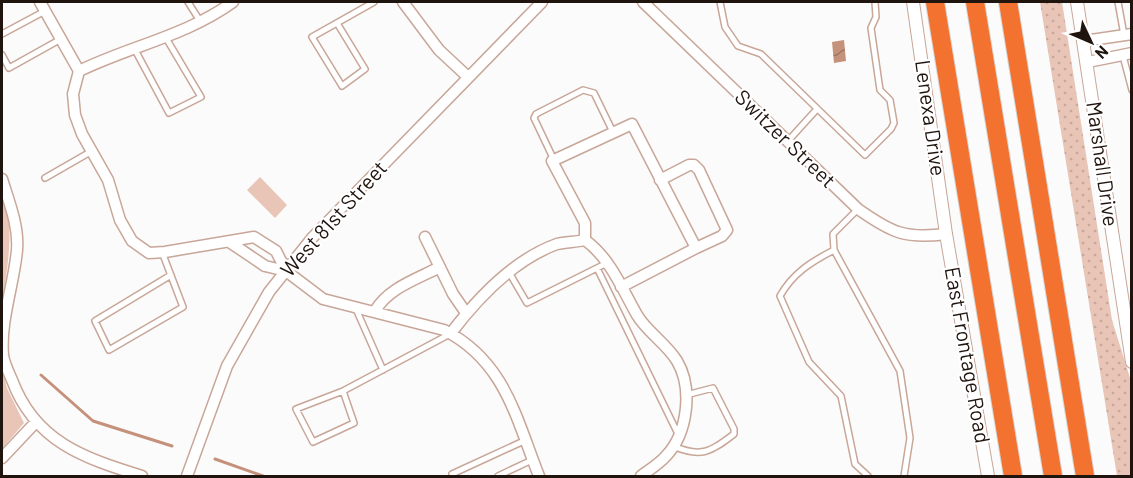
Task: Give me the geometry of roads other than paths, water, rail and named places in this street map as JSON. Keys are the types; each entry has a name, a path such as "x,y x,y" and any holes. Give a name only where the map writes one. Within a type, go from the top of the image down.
{"highway":[{"path":"935,2 1013,477"},
{"path":"975,2 1053,477"},
{"path":"1008,2 1085,477"}],"street":[{"path":"79,71 201,23 233,2"},
{"name":"West 81st Street","path":"187,477 227,366 247,327 286,271 312,238 542,2"},
{"name":"Switzer Street","path":"643,2 858,209 892,231 915,238 946,234"},
{"name":"Lenexa Drive","path":"913,2 946,234"},
{"name":"Marshall Drive","path":"1077,2 1126,299 1131,362"},
{"path":"407,3 439,50 468,77"},
{"path":"42,6 79,71 73,94 75,115 108,180 120,220 132,241 148,253 231,243 254,237 276,251 286,271"},
{"path":"1084,41 1128,35"},
{"path":"1088,62 1127,55"},
{"path":"585,240 585,223 552,161 632,124 696,248"},
{"path":"621,287 722,236 727,230 708,188 694,165 660,180"},
{"path":"2,179 14,214 18,248 3,355 17,393 35,423 90,460 142,477"},
{"name":"East Frontage Road","path":"946,234 988,477"},
{"path":"425,237 466,313"},
{"path":"451,333 466,313 526,260 558,244 585,240 596,248 639,318 677,360 686,383 679,434 667,455 641,477"},
{"path":"231,243 265,266 286,271 322,298 451,333 488,362 508,394 539,477"},
{"path":"375,311 382,299 391,292 440,267"},
{"path":"2,458 35,423"}],"lane":[{"path":"188,2 201,23"},
{"path":"337,23 365,69 342,86 312,37 374,2"},
{"path":"720,2 725,27 738,46 761,54 865,155 891,129 894,123 890,100 880,90 871,28 876,17 875,2"},
{"path":"1118,2 1128,35"},
{"path":"2,34 42,6"},
{"path":"134,48 169,112 201,97 166,38"},
{"path":"2,55 9,68 61,39"},
{"path":"1127,55 1131,90"},
{"path":"554,160 534,118 536,114 583,90 594,93 613,132"},
{"path":"788,141 817,109"},
{"path":"45,178 92,151"},
{"path":"858,209 834,234 834,250 900,371 910,438 904,477"},
{"path":"834,250 805,266 788,283 780,296 809,362 841,396 855,464 868,477"},
{"path":"162,252 171,275 183,307 109,350 95,321 171,275"},
{"path":"510,274 527,303 607,263"},
{"path":"597,268 679,434"},
{"path":"356,309 383,370"},
{"path":"343,391 354,423 313,442 296,409 343,391 451,333"},
{"path":"672,446 693,454 715,448 734,434 734,429 713,388 686,395"},
{"path":"453,477 452,474 526,440"},
{"path":"498,477 532,460"}],"water":[{"path":"844,40 846,61 834,63 832,42"}],"waterway":[{"path":"41,375 93,421 172,446"},
{"path":"215,459 263,476"}]}
